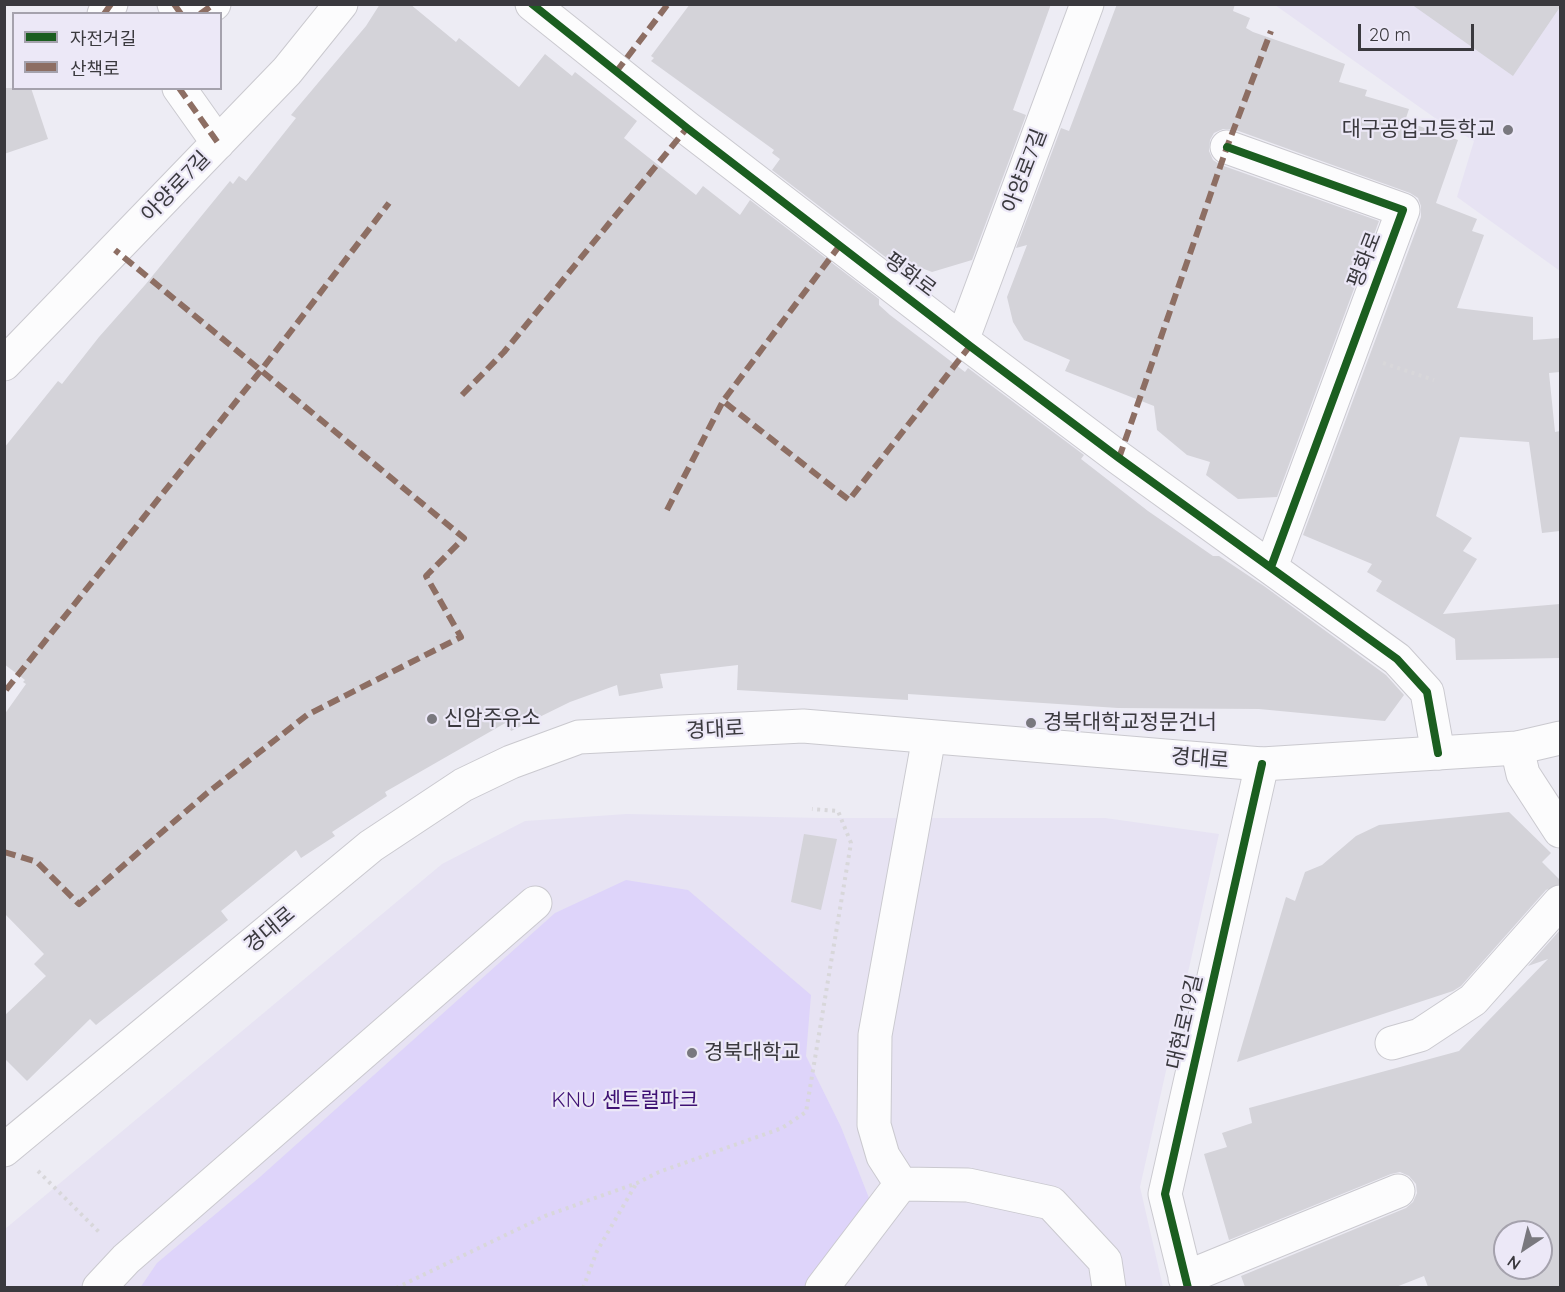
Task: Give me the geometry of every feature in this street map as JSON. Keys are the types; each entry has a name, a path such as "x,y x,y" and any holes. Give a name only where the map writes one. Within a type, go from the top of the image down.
{"street":[{"name":"아양로7길","path":"4,364 287,71 341,4"},
{"name":"평화로","path":"532,4 687,128 963,338 970,346 1119,458 1397,658 1427,692 1438,753"},
{"name":"아양로7길","path":"963,338 1088,4"},
{"path":"180,90 218,143"},
{"name":"평화로","path":"1227,147 1403,210 1271,567"},
{"name":"경대로","path":"4,1150 371,846 463,785 511,762 579,737 803,726 1262,764 1517,748 1560,738"},
{"path":"901,1184 883,1156 874,1125 875,1035 928,737"},
{"path":"1517,748 1522,774 1560,831"},
{"name":"대현로19길","path":"1187,1283 1165,1194 1262,764"},
{"path":"1392,1043 1420,1035 1473,1000 1560,902"},
{"path":"99,1287 126,1260 535,903"},
{"path":"822,1287 901,1184"},
{"path":"901,1184 968,1185 1052,1203 1105,1261 1109,1287"},
{"path":"1187,1283 1398,1191"}],"path":[{"path":"1349,352 1434,380"},
{"path":"396,1287 545,1216 782,1128 806,1112 852,843 838,811 812,808"},
{"path":"38,1170 126,1260"},
{"path":"583,1287 597,1251 637,1183"}],"shaded area":[{"name":"대구공업고등학교","path":"1275,5 1560,5 1560,271 1457,197 1474,141 1435,118"},
{"name":"경북대학교","path":"627,814 821,818 1105,818 1219,834 1140,1187 1163,1287 5,1288 5,1229 442,864 525,821"}],"green space":[{"name":"KNU 센트럴파크","path":"626,880 688,890 811,995 806,1056 841,1127 869,1198 847,1237 807,1287 140,1288 157,1263 260,1177 555,913"}],"building":[{"path":"380,4 410,4 456,42 459,38 519,87 545,54 572,76 575,72 637,121 624,138 696,195 703,186 740,215 750,200 879,299 879,305 890,315 965,372 968,368 1084,455 1081,459 1148,511 1213,556 1219,556 1264,586 1386,675 1404,695 1385,721 1259,709 1118,708 908,694 908,700 737,690 738,665 660,674 663,688 619,696 617,685 570,702 511,731 507,722 385,792 387,796 332,832 335,836 301,858 296,850 221,911 228,920 96,1025 90,1019 27,1081 4,1058 4,1016 46,976 34,964 44,954 4,913 4,715 26,684 23,682 25,680 4,664 4,448 58,381 62,384 230,181 233,184 239,176 246,181 296,118 291,115 366,26"},
{"path":"690,4 1051,4 1013,110 1026,115 972,260 932,272 911,264 905,272 772,170 780,159 772,153 774,150 651,61 654,58 651,56"},
{"path":"1117,4 1235,4 1233,11 1250,18 1246,28 1345,64 1339,82 1367,90 1365,96 1409,109 1405,121 1458,140 1436,203 1477,219 1472,231 1484,235 1457,308 1533,317 1533,340 1560,338 1560,372 1549,373 1555,432 1560,431 1560,531 1542,533 1529,442 1460,437 1436,516 1472,538 1463,551 1477,559 1443,614 1560,604 1560,658 1456,660 1455,639 1376,591 1382,581 1367,572 1372,564 1303,535 1421,217 1418,198 1410,193 1233,129 1223,129 1214,133 1210,140 1209,151 1213,160 1221,165 1379,221 1277,497 1238,499 1206,475 1210,462 1187,455 1157,430 1154,406 1065,371 1070,360 1024,340 1013,322 1007,297 1027,245 1016,248 1061,128 1069,131"},
{"path":"1411,4 1560,4 1560,7 1513,76"},
{"path":"4,88 32,90 48,139 4,154"},
{"path":"1509,812 1551,853 1542,862 1560,880 1560,884 1546,890 1461,986 1453,991 1237,1062 1286,897 1295,901 1305,872 1322,865 1356,836 1379,825"},
{"path":"804,834 837,839 821,910 791,902"},
{"path":"1560,930 1560,1287 1428,1287 1424,1276 1396,1287 1245,1287 1241,1276 1406,1208 1413,1202 1417,1193 1416,1184 1409,1176 1400,1172 1391,1174 1229,1240 1204,1154 1227,1147 1222,1133 1252,1123 1249,1108 1459,1051 1548,959 1528,966"}],"marked path":[{"path":"105,12 111,4"},
{"path":"174,4 180,12"},
{"path":"203,12 214,4"},
{"path":"616,72 668,4"},
{"path":"1119,458 1227,147 1271,31"},
{"path":"180,90 218,143"},
{"path":"462,395 504,352 687,128"},
{"path":"6,690 262,369 389,203"},
{"path":"840,245 723,401 849,500 970,346"},
{"path":"4,852 37,862 79,904 206,794 307,715 461,637 426,576 464,538 115,250"},
{"path":"667,510 723,401"}],"cycle path":[{"path":"532,4 687,128 970,346 1119,458 1397,659 1427,692 1438,753"},
{"path":"1227,147 1403,210 1271,567"},
{"path":"1188,1288 1165,1194 1262,764"}],"place":[{"name":"대구공업고등학교","path":"1508,130"},
{"name":"신암주유소","path":"432,719"},
{"name":"경북대학교정문건너","path":"1031,723"},
{"name":"경북대학교","path":"692,1053"}]}
